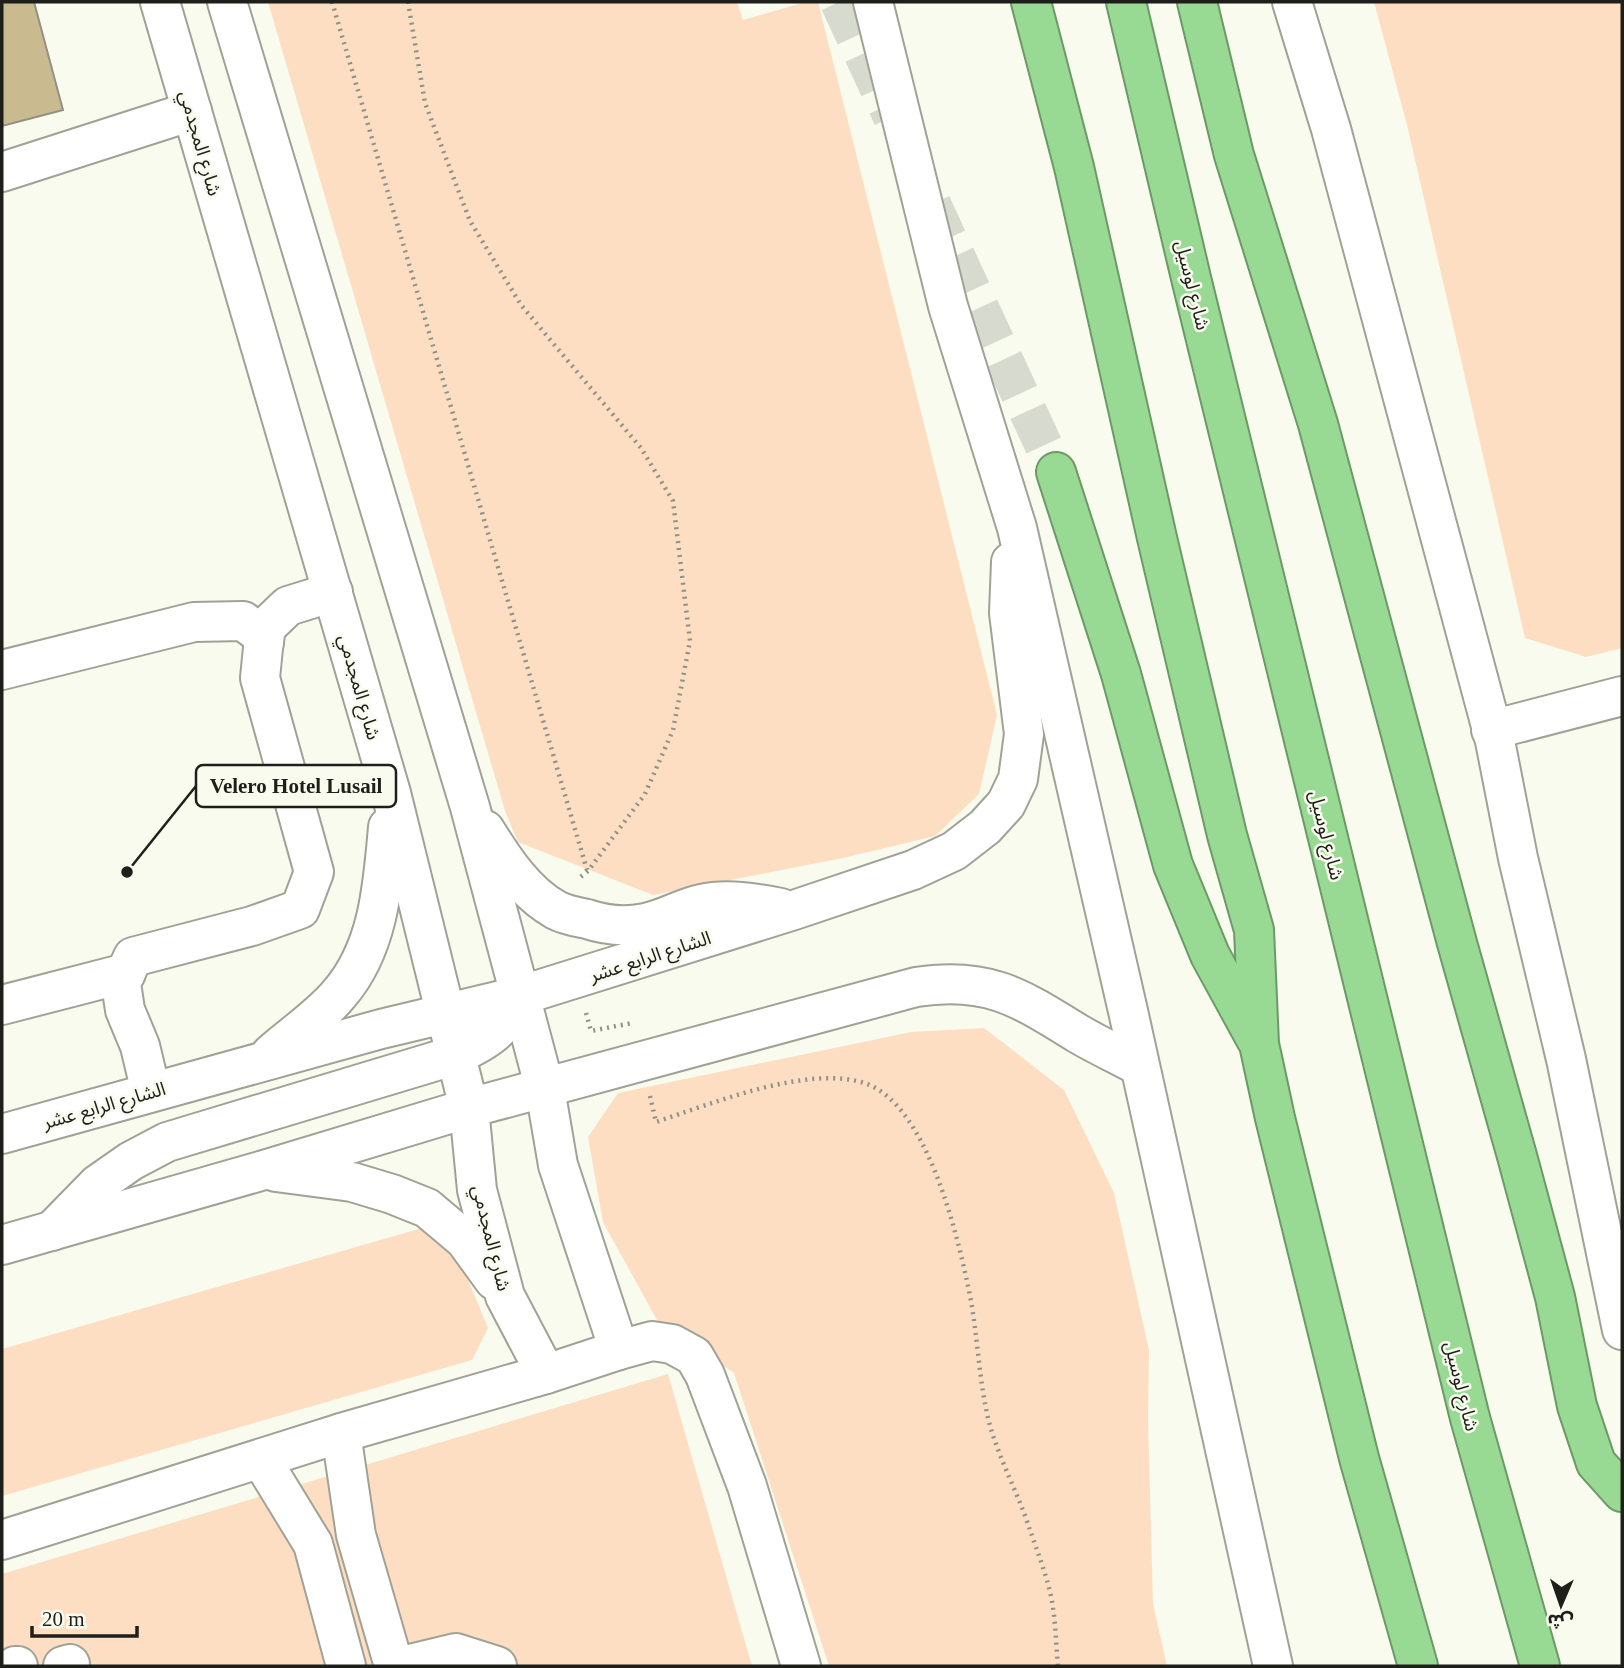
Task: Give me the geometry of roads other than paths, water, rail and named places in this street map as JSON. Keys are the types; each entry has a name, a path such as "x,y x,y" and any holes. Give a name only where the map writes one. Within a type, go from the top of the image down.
{"highway":[{"path":"1031,2 1074,167 1224,821 1255,930 1259,1044 1278,1131 1359,1458 1418,1666"},
{"name":"شارع لوسيل","path":"1126,2 1470,1418 1540,1666"},
{"path":"1197,2 1234,155 1318,424 1453,930 1517,1156 1555,1297 1577,1406 1596,1463 1622,1492"},
{"path":"1056,472 1121,674 1173,865 1210,955 1259,1044"}],"street":[{"name":"شارع المجدمي","path":"160,2 391,793 469,1108 477,1190 505,1296 546,1374"},
{"path":"228,2 470,807 545,1089 558,1165 620,1350"},
{"path":"873,2 948,306 1017,528 1273,1666"},
{"path":"1292,2 1331,129 1492,730 1518,858 1566,1059 1622,1330"},
{"path":"2,172 192,111"},
{"name":"الشارع الرابع عشر","path":"2,1134 263,1061 577,979 913,870 954,851 985,827 1006,804 1018,779 1024,734 1009,613 1010,567 1017,528"},
{"path":"151,1092 140,1046 125,1010 121,983 133,957 252,926 300,909 314,872 260,678 267,627 288,606 333,592"},
{"path":"2,670 194,622 243,621 258,632 264,642"},
{"path":"1492,730 1622,696"},
{"path":"263,1061 339,995 363,957 372,933 382,887 391,793"},
{"path":"470,807 507,865 556,910 598,923 625,925 644,923 701,904 725,901 750,902 794,910"},
{"path":"2,1005 126,973"},
{"path":"2,1245 469,1108 916,987 943,983 993,988 1036,1006 1079,1034 1139,1066"},
{"path":"50,1233 98,1184 131,1161 167,1142 456,1055 480,1044 499,1030 511,1015 519,996"},
{"path":"2,1155 39,1123"},
{"path":"264,1170 352,1182 427,1208 464,1240 505,1296"},
{"path":"2,1540 341,1433 620,1350 652,1341 672,1344 694,1356 705,1375 747,1486 801,1666"},
{"path":"341,1433 356,1535 394,1666"},
{"path":"261,1459 313,1544 346,1666"},
{"path":"402,1666 456,1653 497,1666"}],"tunnel":[{"path":"839,2 892,117"},
{"path":"932,204 1056,472"}],"place":[{"name":"Velero Hotel Lusail","path":"127,872"}]}
